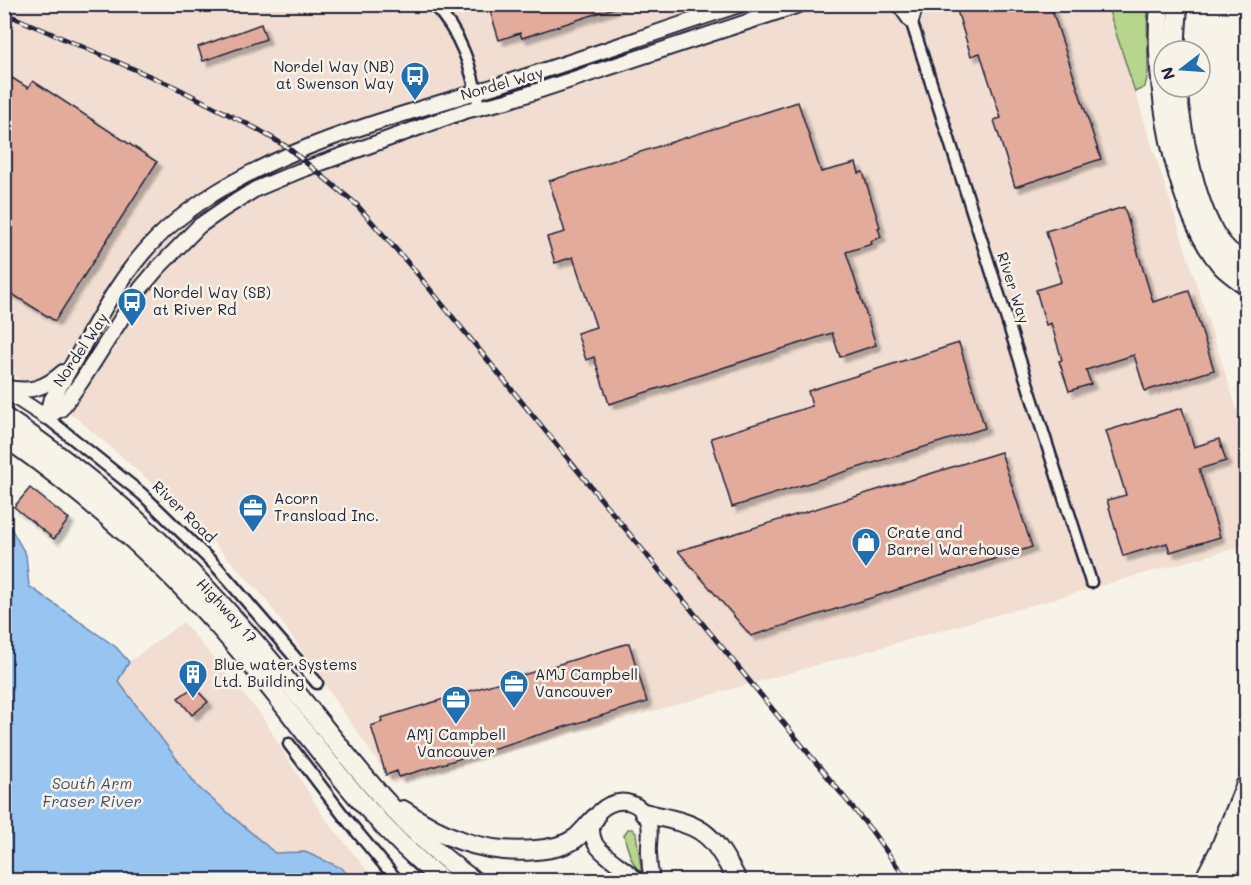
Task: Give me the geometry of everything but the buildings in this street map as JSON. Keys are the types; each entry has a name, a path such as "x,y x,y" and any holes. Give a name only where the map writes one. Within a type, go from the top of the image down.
{"highway":[{"path":"1160,4 1159,38 1162,86 1169,137 1176,164 1192,212 1209,247 1226,270 1246,285"},
{"path":"1176,39 1178,4"},
{"path":"1179,99 1190,160 1207,214 1225,248 1246,262"},
{"name":"Highway 17","path":"4,417 105,491 188,568 270,659 366,780 410,829 473,880"},
{"name":"Highway 17","path":"4,437 57,475 124,530 187,592 258,673 357,799 411,855 442,880"},
{"path":"366,780 416,819 452,838 484,848 529,851 561,845 575,838 595,818"},
{"path":"1204,880 1219,851 1246,784"},
{"path":"644,813 682,821 707,834 719,848 737,880"},
{"path":"1225,880 1246,822"},
{"path":"411,855 434,880"},
{"path":"1242,880 1246,869"}],"street":[{"path":"433,4 444,16 464,48 479,107"},
{"name":"Nordel Way","path":"46,417 50,402 125,277 155,240 184,213 217,191 243,177 329,141 742,4"},
{"name":"Nordel Way","path":"46,417 61,409 141,288 175,249 199,226 256,189 378,141 802,4"},
{"path":"899,4 911,21"},
{"name":"River Way","path":"906,4 1091,582"},
{"path":"911,21 916,4"},
{"path":"175,249 174,241 178,234 193,220 239,188 243,177"},
{"path":"4,389 28,390 43,387 71,366"},
{"name":"River Road","path":"4,389 46,417 142,494 242,593 317,683"},
{"path":"289,744 343,815 397,880"},
{"path":"637,880 598,848 592,833 595,818 607,805 617,802 633,804 644,813 650,829 648,850 652,880"}],"shaded area":[{"path":"4,5 1107,5 1246,438 1246,545 393,784 265,598 185,512 79,420 5,370"},
{"path":"183,622 261,715 323,816 375,880 352,880 342,867 305,852 276,853 198,788 118,681 129,662"}],"green space":[{"path":"1107,5 1147,5 1148,73 1145,87 1135,92"},
{"path":"628,829 636,833 642,874 635,866 628,851 624,835"}],"water":[{"name":"South Arm Fraser River","path":"4,521 8,523 26,555 29,586 116,647 129,662 118,681 198,787 275,853 305,852 342,868 352,880 5,880"}],"railway":[{"path":"4,13 173,86 257,129 287,147 356,204 415,271 871,830 907,880"}],"place":[{"name":"Nordel Way (NB) at Swenson Way","path":"415,102"},
{"name":"Nordel Way (SB) at River Rd","path":"132,328"},
{"name":"Acorn Transload Inc.","path":"253,534"},
{"name":"Crate and Barrel Warehouse","path":"866,568"},
{"name":"Blue water Systems Ltd. Building","path":"193,700"},
{"name":"AMJ Campbell Vancouver","path":"514,710"},
{"name":"AMj Campbell Vancouver","path":"456,726"}]}
